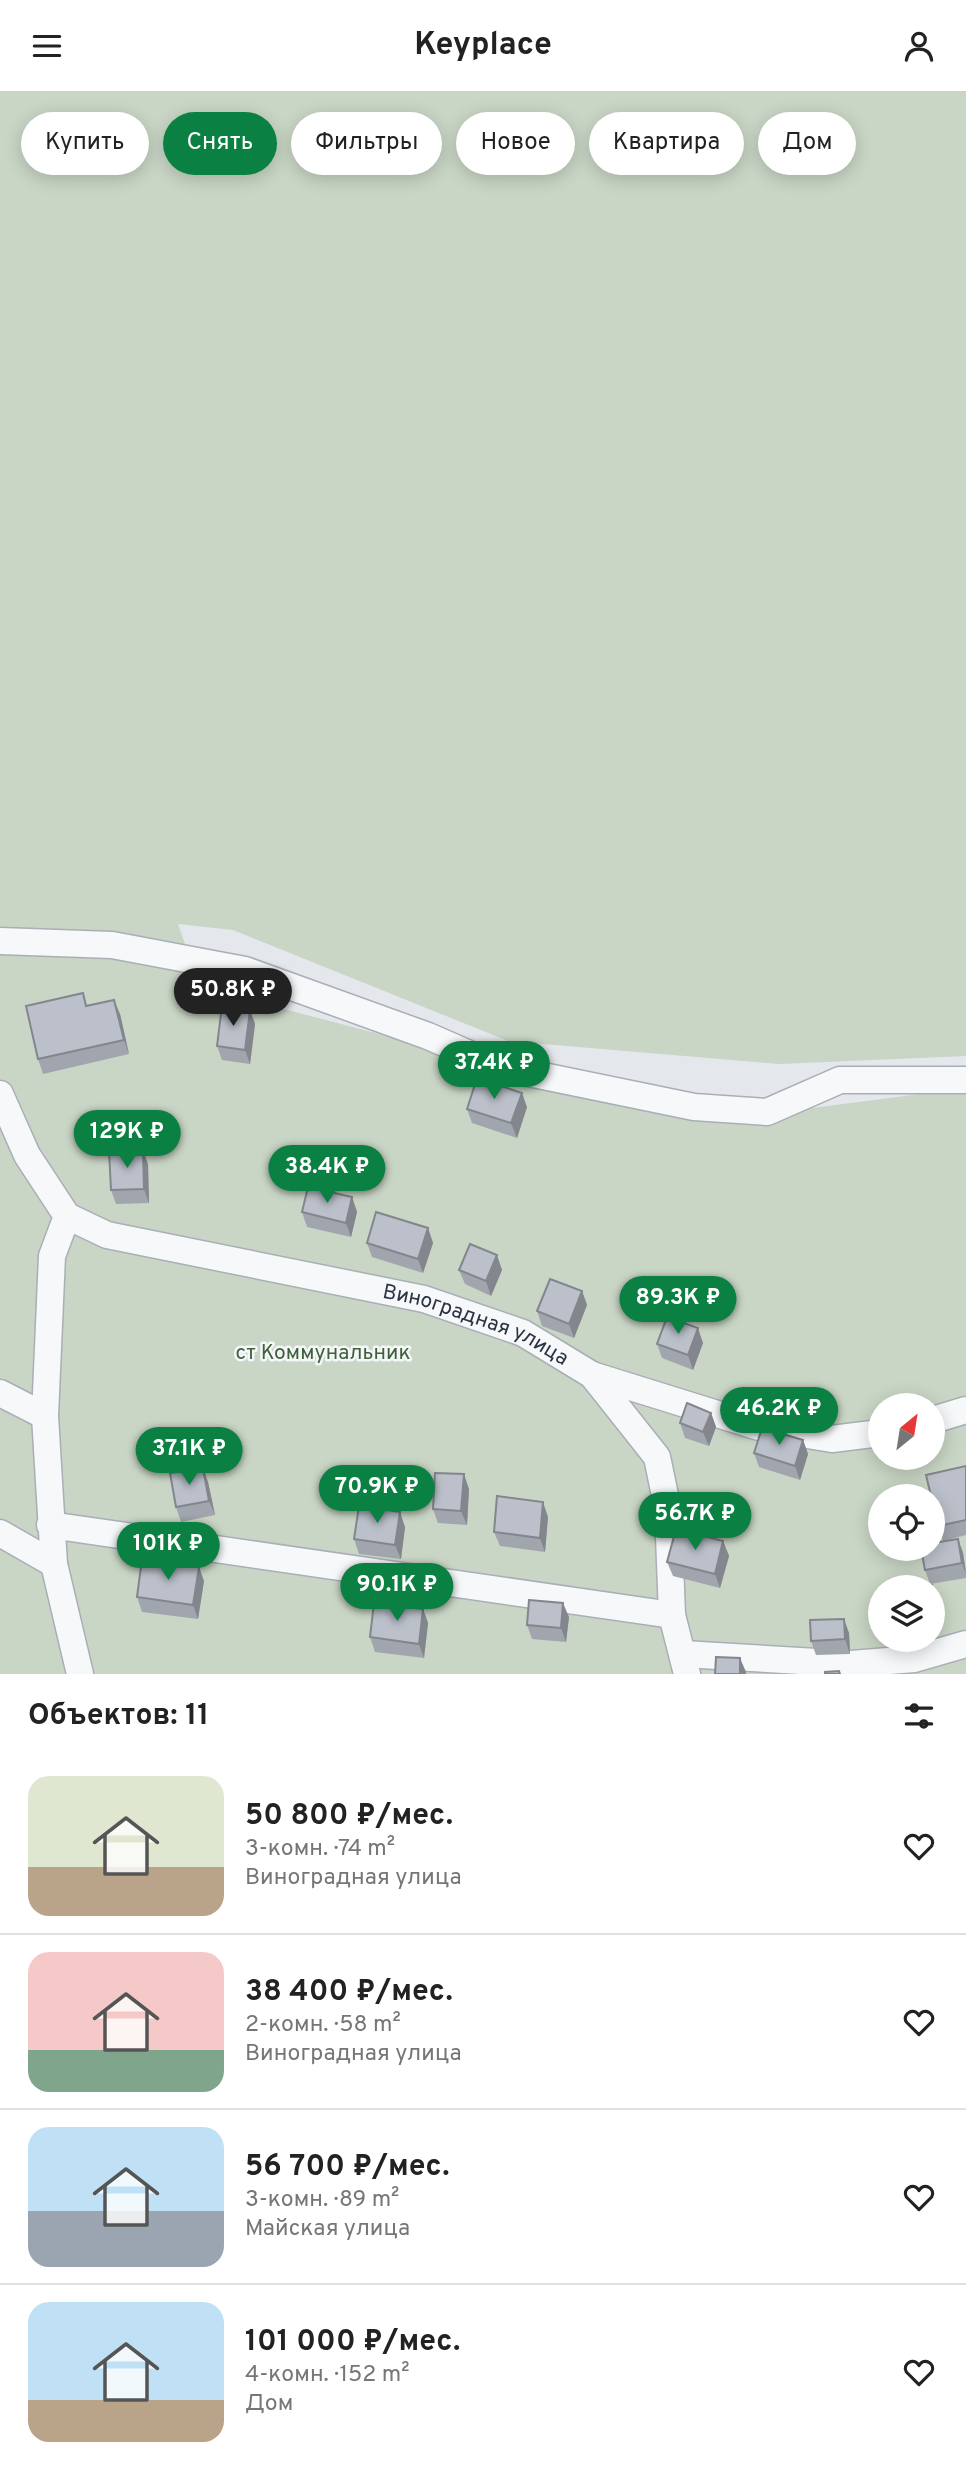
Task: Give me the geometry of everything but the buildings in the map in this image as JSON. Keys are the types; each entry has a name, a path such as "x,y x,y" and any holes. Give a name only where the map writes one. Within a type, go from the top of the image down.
{"street":[{"path":"0,941 112,946 245,970 428,1036 499,1067 694,1107 768,1112 839,1080 966,1080"},
{"path":"0,1094 27,1155 66,1216 52,1256 45,1416 54,1564 80,1674"},
{"name":"Виноградная улица","path":"66,1216 107,1235 424,1299 523,1333 592,1375 759,1427 832,1439 868,1434"},
{"path":"592,1375 657,1457 668,1510 672,1615 685,1664 851,1664 914,1659 966,1644"},
{"path":"0,1393 45,1416"},
{"path":"945,1416 966,1410"},
{"path":"50,1525 672,1615"},
{"path":"0,1533 54,1564"}],"green space":[{"name":"ст Коммунальник","path":"0,91 966,91 966,1056 779,1064 508,1041 233,930 178,924 200,987 711,1121 966,1088 966,1674 0,1674"}]}
